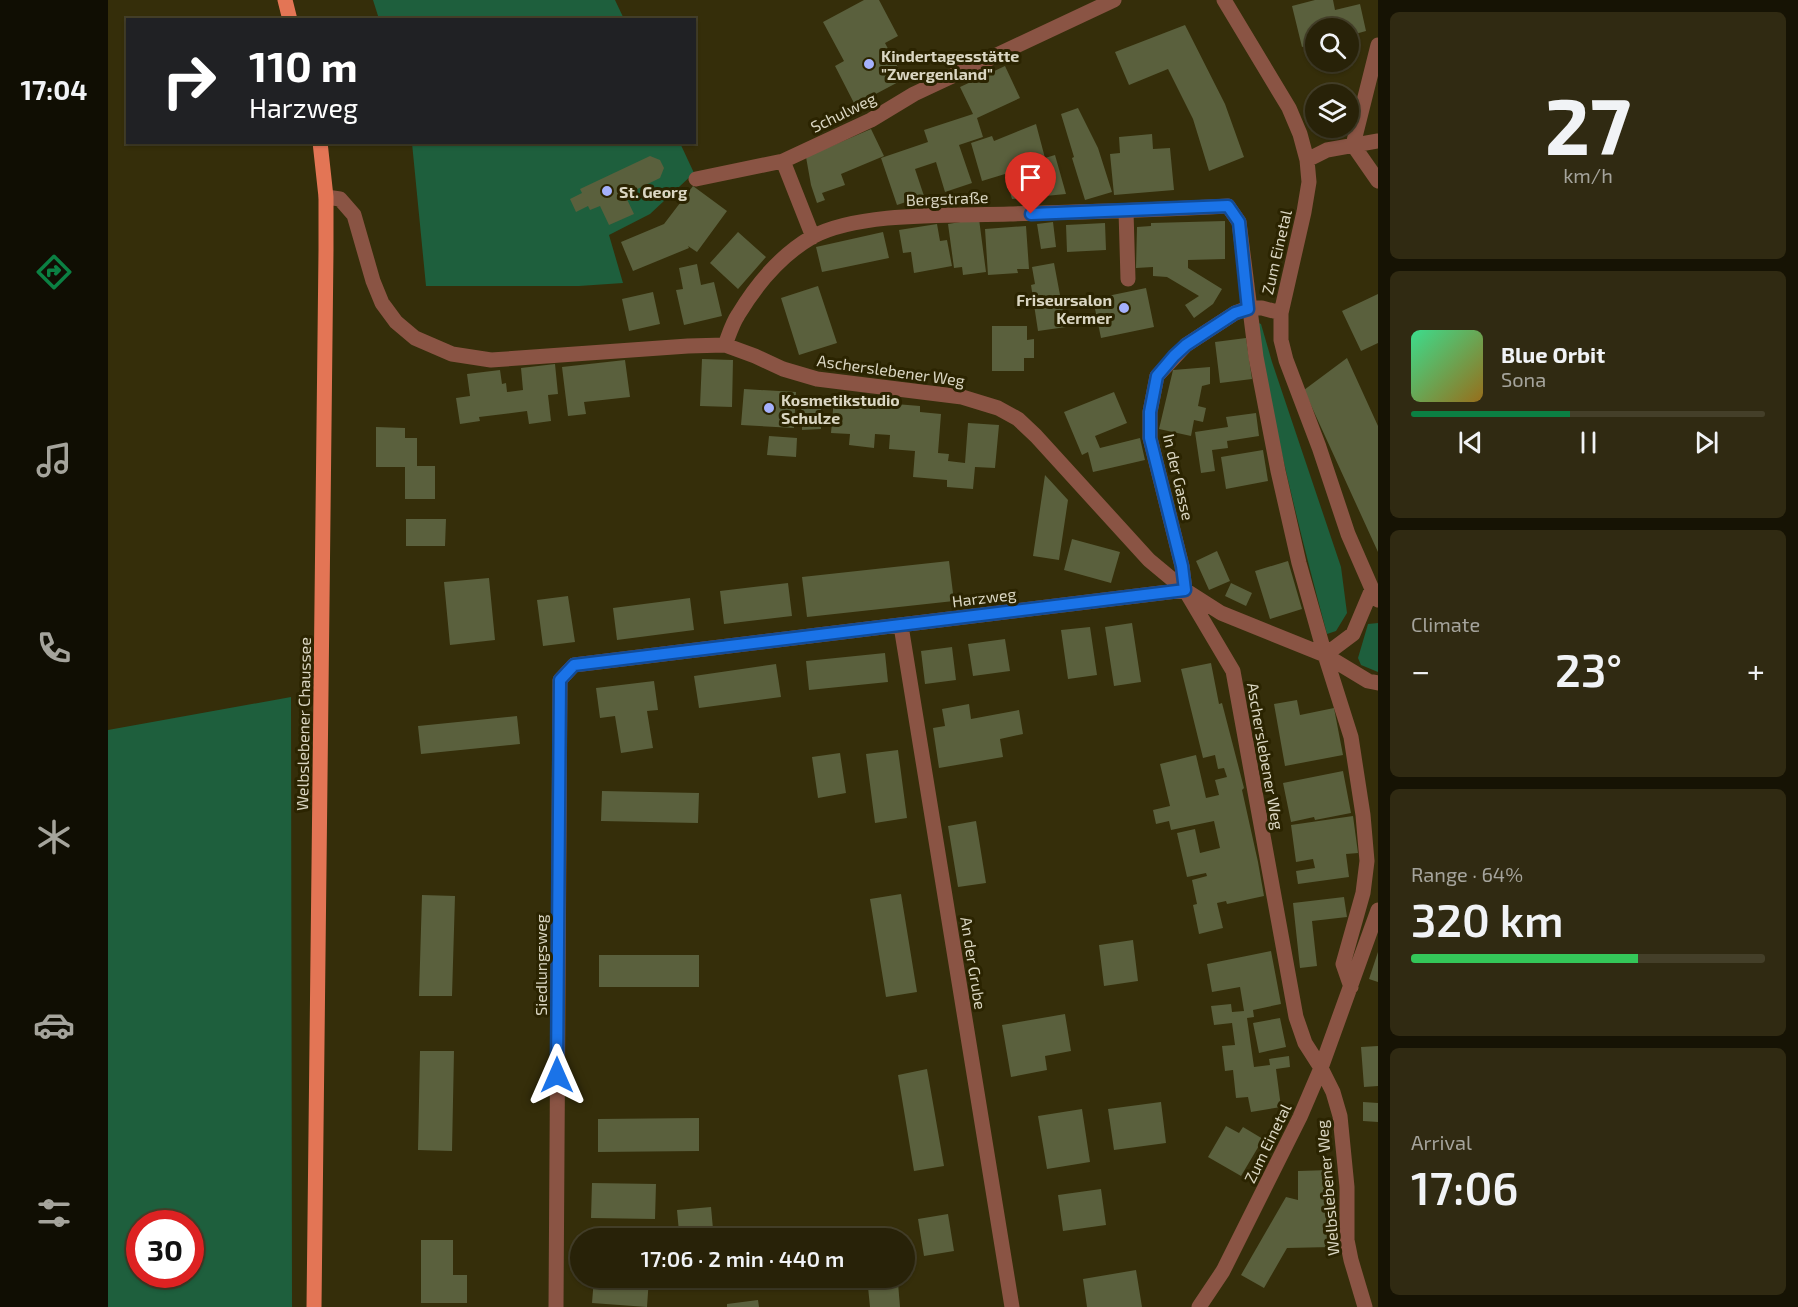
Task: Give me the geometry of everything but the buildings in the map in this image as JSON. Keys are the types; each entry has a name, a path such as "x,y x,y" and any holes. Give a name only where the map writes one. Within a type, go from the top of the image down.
{"main road":[{"path":"285,0 290,18"},
{"name":"Welbslebener Chaussee","path":"314,1307 326,196 320,144"}],"street":[{"name":"Schulweg","path":"696,179 783,161 871,120 914,94 1114,0"},
{"name":"Zum Einetal","path":"1224,0 1289,108 1300,134 1307,160 1309,182 1281,314 1281,339 1286,360 1319,447 1348,534 1375,594 1353,634 1325,655"},
{"path":"1378,45 1353,145 1378,181"},
{"path":"1307,160 1327,150 1378,141"},
{"path":"783,161 813,237"},
{"name":"Ascherslebener Weg","path":"326,196 340,199 354,215 373,281 382,303 396,322 415,338 452,354 491,360 725,345 783,369 817,379 962,397 998,408 1018,419 1149,560 1185,590 1233,671 1296,1017 1305,1043 1321,1068"},
{"name":"Bergstraße","path":"725,345 737,316 758,286 785,256 813,237 837,227 861,221 912,217 1228,206 1239,222 1248,309"},
{"path":"1126,211 1128,279"},
{"path":"1248,309 1262,308 1281,314"},
{"name":"Zum Einetal","path":"1248,309 1278,471 1299,563 1351,737 1363,815 1367,861 1363,893 1343,964 1351,987"},
{"name":"In der Gasse","path":"1185,590 1182,566 1150,438 1150,412 1157,376 1186,345 1235,313 1248,309"},
{"path":"1185,590 1221,613 1325,655 1368,681 1378,683"},
{"name":"Harzweg","path":"574,665 1185,590"},
{"name":"An der Grube","path":"901,626 1012,1307"},
{"name":"Siedlungsweg","path":"556,1307 560,680 574,665"},
{"name":"Zum Einetal","path":"1199,1307 1228,1260 1300,1117 1321,1068 1378,910"},
{"name":"Welbslebener Weg","path":"1321,1068 1333,1092 1340,1116 1347,1187 1347,1240 1365,1307"}],"green space":[{"path":"373,0 615,0 624,18 379,18"},
{"path":"412,144 680,144 694,173 650,214 609,235 623,283 579,286 426,286"},
{"path":"1254,321 1261,324 1341,567 1347,613 1336,631 1327,634 1288,478"},
{"path":"1378,623 1378,672 1361,665 1358,658 1368,624"},
{"path":"291,697 292,1307 108,1307 108,730"}],"place":[{"name":"Kindertagesstätte \"Zwergenland\"","path":"869,64"},
{"name":"St. Georg","path":"607,191"},
{"name":"Friseursalon Kermer","path":"1124,308"},
{"name":"Kosmetikstudio Schulze","path":"769,408"}],"route":[{"path":"557,1075 560,680 574,665 1185,590 1182,566 1150,438 1150,412 1157,376 1174,356 1221,321 1248,309 1239,222 1228,206 1031,214"}]}
